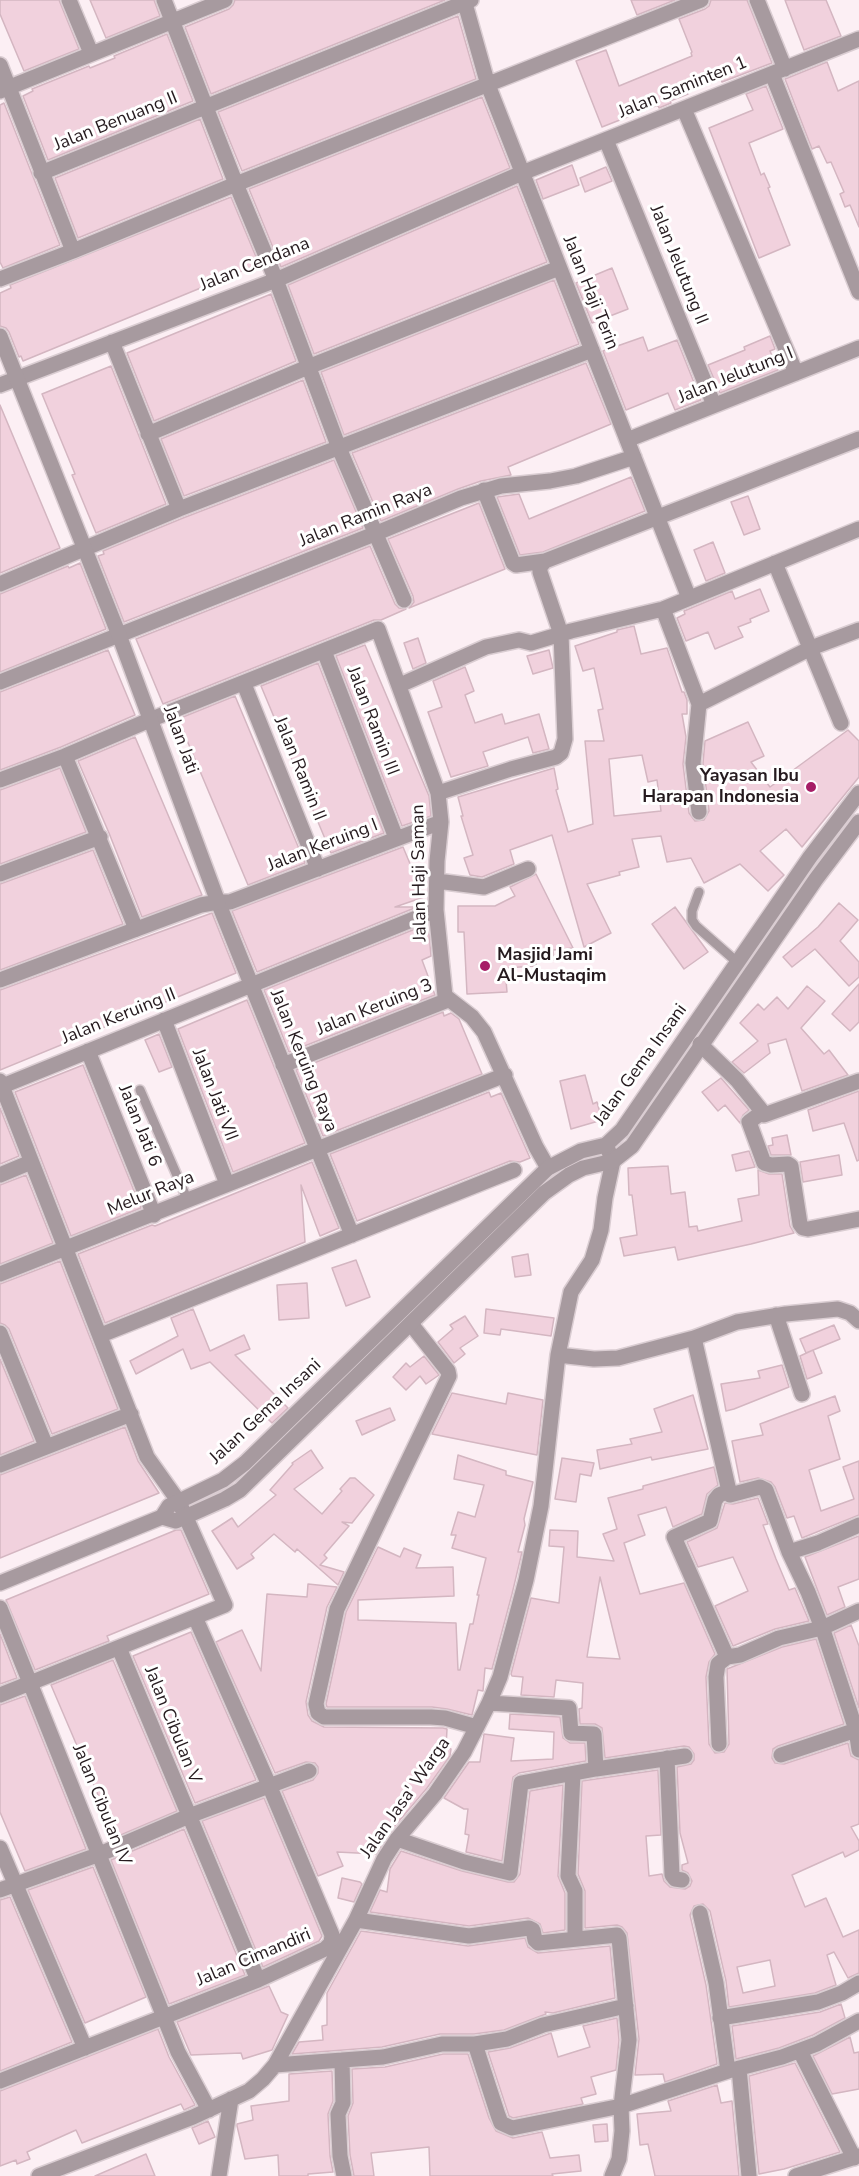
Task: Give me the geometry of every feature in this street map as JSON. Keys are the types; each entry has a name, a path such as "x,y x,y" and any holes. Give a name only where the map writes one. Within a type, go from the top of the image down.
{"street":[{"path":"69,0 91,53"},
{"path":"164,0 276,280 339,448 404,600"},
{"path":"4,89 225,0"},
{"path":"0,279 701,0"},
{"path":"758,0 778,71 859,292"},
{"name":"Jalan Haji Terin","path":"466,1 488,85 689,598"},
{"name":"Jalan Benuang II","path":"41,173 466,1"},
{"name":"Jalan Saminten 1","path":"522,173 859,40"},
{"path":"0,65 4,89 73,251"},
{"path":"684,109 796,373"},
{"name":"Jalan Jelutung II","path":"606,140 714,405"},
{"name":"Jalan Cendana","path":"0,385 276,280 522,173"},
{"path":"148,434 559,268"},
{"name":"Jalan Jati","path":"0,336 152,719 218,902"},
{"path":"112,342 179,509"},
{"name":"Jalan Jelutung I","path":"627,440 859,348"},
{"path":"0,584 179,509 592,350"},
{"path":"484,490 513,563 516,565 545,561 859,439"},
{"name":"Jalan Ramin Raya","path":"0,681 484,490 501,486 550,482 634,457"},
{"path":"400,685 486,647 519,640 531,643 663,609 859,529"},
{"path":"438,793 556,757 561,753 565,739 561,634 540,572 540,567 545,561"},
{"path":"775,563 841,723"},
{"path":"663,609 699,704 693,763 699,812"},
{"name":"Jalan Haji Saman","path":"324,651 378,629 400,685 438,793 441,822 436,910 444,990 448,1000"},
{"path":"699,704 811,648 859,630"},
{"path":"0,780 324,651"},
{"name":"Jalan Ramin III","path":"324,651 396,838"},
{"name":"Jalan Ramin II","path":"244,684 318,869"},
{"path":"65,756 136,929"},
{"name":"Jalan Gema Insani","path":"183,1509 245,1463 548,1168 580,1151 606,1145 622,1130 737,962 838,819 859,793"},
{"name":"Jalan Keruing I","path":"218,902 230,902 441,822"},
{"name":"Jalan Gema Insani","path":"0,1583 162,1517 169,1506 183,1509 225,1499 240,1490 526,1210 557,1183 584,1168 613,1161 632,1146 700,1044 859,822"},
{"path":"0,874 100,837"},
{"path":"437,881 484,887 528,869"},
{"path":"0,980 201,905 218,902"},
{"name":"Jalan Keruing Raya","path":"218,902 352,1235"},
{"name":"Jalan Keruing II","path":"1,1085 436,910"},
{"path":"448,1000 472,1017 484,1032 536,1148 557,1183"},
{"name":"Jalan Keruing 3","path":"283,1065 448,1000"},
{"name":"Jalan Jati VII","path":"164,1020 227,1184"},
{"path":"700,1044 737,1080 761,1113"},
{"name":"Jalan Jati 6","path":"88,1051 154,1215"},
{"name":"Melur Raya","path":"0,1274 505,1075"},
{"path":"859,1081 764,1115 761,1113 749,1122 764,1162 771,1165 788,1164 791,1166 802,1227 808,1229 859,1219"},
{"path":"0,1695 225,1605 183,1509 147,1456 1,1085"},
{"path":"636,1109 650,1119"},
{"path":"606,1145 613,1161"},
{"name":"Jalan Jasa' Warga","path":"39,2176 208,2110 249,2091 275,2065 356,1920 384,1858 435,1794 464,1752 489,1703 506,1658 526,1580 541,1506 558,1355 571,1292 592,1260 601,1230 613,1161"},
{"path":"0,1175 31,1162"},
{"path":"101,1335 514,1170"},
{"path":"558,1355 594,1359 618,1358 694,1338 736,1322 776,1315 838,1310 850,1313 859,1322"},
{"path":"776,1315 802,1394"},
{"path":"411,1324 448,1371 449,1376 337,1609 316,1704 318,1713 324,1717 431,1717 477,1727"},
{"path":"0,1333 46,1446"},
{"path":"694,1338 730,1495 764,1488 822,1628 857,1729 859,1750"},
{"path":"0,1465 131,1414"},
{"path":"727,1657 674,1535 710,1521 715,1500 719,1495 729,1491"},
{"path":"789,1552 818,1543 859,1525"},
{"name":"Jalan Cibulan IV","path":"0,1608 178,2052 208,2110"},
{"path":"719,1744 716,1677 718,1664 727,1657 740,1655 779,1638 822,1628 859,1611"},
{"name":"Jalan Cimandiri","path":"2,2076 85,2048 258,1980 325,1949 331,1943 332,1935 227,1681 195,1617"},
{"name":"Jalan Cibulan V","path":"119,1648 258,1980"},
{"path":"489,1703 569,1708 572,1733 594,1734 596,1769"},
{"path":"781,1755 857,1729"},
{"path":"397,1839 464,1862 510,1874 520,1783 685,1756"},
{"path":"667,1758 672,1875 675,1879 682,1880"},
{"path":"0,1890 100,1854 189,1816 309,1771"},
{"path":"573,1774 568,1876 574,1891 575,1939"},
{"path":"0,1848 85,2048"},
{"path":"700,1913 716,1983 720,2018 733,2070 749,2176"},
{"path":"356,1920 470,1936 532,1929 538,1943 615,1934 619,1938 629,2040 621,2106 622,2131 619,2159 612,2176"},
{"path":"720,2018 818,2002 842,1993 859,1983"},
{"path":"275,2065 383,2057 442,2044 475,2044 507,2039 543,2025 626,2006"},
{"path":"475,2044 498,2115 505,2127 512,2128 621,2106 800,2051 859,2021"},
{"path":"796,2176 856,2157 800,2051"},
{"path":"342,2060 343,2103 338,2114 340,2156 344,2176"},
{"path":"219,2176 231,2099"}],"lane":[{"path":"699,892 692,911 692,920 737,962"},
{"path":"140,1090 188,1201"}],"building":[{"path":"0,0 59,0 79,49 24,71 0,14"},
{"path":"90,0 154,0 160,16 106,38"},
{"path":"235,0 445,0 211,94 185,27 229,9"},
{"path":"631,0 675,0 637,15"},
{"path":"711,0 747,0 772,63 722,82 721,79 687,92 688,94 659,108 658,105 602,127 576,61 606,50 619,86 692,56 679,19 705,9"},
{"path":"785,0 826,0 841,36 804,50"},
{"path":"458,16 476,79 242,171 218,112"},
{"path":"167,34 193,101 48,160 23,96 33,91 32,89 115,58 114,56"},
{"path":"827,62 838,91 859,81 859,227 850,205 845,207 840,194 844,192 831,162 827,163 819,146 812,149 785,79"},
{"path":"766,86 783,129 749,143 761,175 764,173 770,187 768,188 790,245 759,258 709,128 753,110 746,94"},
{"path":"482,97 510,168 281,267 249,189"},
{"path":"4,103 60,245 3,268 0,262 0,105"},
{"path":"200,119 223,179 78,238 55,178"},
{"path":"572,165 579,185 543,199 536,180"},
{"path":"606,167 612,181 585,192 580,178"},
{"path":"517,186 547,262 314,354 288,285"},
{"path":"231,197 259,264 23,361 21,356 19,357 9,332 0,326 0,293 11,288 10,285"},
{"path":"612,268 628,309 592,323 576,283"},
{"path":"554,280 579,344 344,435 321,372"},
{"path":"271,294 296,361 154,421 127,353"},
{"path":"770,336 775,349 770,351 778,370 720,393 708,365 745,350 744,347"},
{"path":"643,337 648,351 677,340 701,400 675,410 668,393 626,410 603,351"},
{"path":"586,363 611,424 508,467 511,475 481,481 458,489 381,521 352,453"},
{"path":"111,366 166,504 96,533 42,394"},
{"path":"303,380 326,442 184,496 161,439"},
{"path":"0,405 60,548 0,573"},
{"path":"334,460 363,528 124,622 98,556 104,554 103,551"},
{"path":"631,477 645,511 543,552 520,555 497,497 519,494 529,519"},
{"path":"748,496 760,529 744,535 731,502"},
{"path":"479,503 505,569 409,608 414,602 413,596 388,539"},
{"path":"713,542 725,573 706,581 694,550"},
{"path":"370,546 395,604 399,608 406,609 163,704 136,639"},
{"path":"80,563 106,629 0,672 0,594"},
{"path":"760,589 769,611 738,627 743,637 715,649 708,632 686,641 677,618 685,614 684,611 732,591 735,599"},
{"path":"634,626 641,654 667,648 687,700 687,714 682,714 686,737 683,764 689,813 695,821 704,820 709,811 703,763 705,741 748,722 764,756 751,762 770,787 848,730 859,741 859,777 802,847 786,829 760,851 784,875 768,891 740,864 704,883 691,858 667,862 661,836 632,839 639,867 587,884 611,933 584,947 552,835 510,850 514,864 482,877 470,875 464,858 473,855 461,816 463,816 458,797 554,768 558,789 556,790 568,832 593,824 585,741 604,741 598,710 603,709 594,668 583,671 575,646 617,632 617,630","holes":["642,755 648,782 657,780 661,811 614,816 609,759"]},
{"path":"418,638 426,663 413,669 404,643"},
{"path":"365,645 429,796 431,816 402,826 336,656"},
{"path":"108,650 135,715 0,770 0,692"},
{"path":"549,650 553,668 533,674 527,656"},
{"path":"318,663 384,833 331,853 261,686"},
{"path":"465,667 474,691 465,695 475,723 502,714 505,724 539,714 549,749 533,753 528,737 483,752 488,766 451,777 428,712 442,707 433,681"},
{"path":"235,696 305,863 248,885 178,719"},
{"path":"135,737 202,895 142,917 78,761"},
{"path":"60,768 86,832 0,864 0,790"},
{"path":"403,847 424,897 395,907 417,907 257,972 232,911"},
{"path":"93,850 123,924 0,970 0,884"},
{"path":"536,874 573,948 553,950 554,960 536,961 536,966 505,968 507,992 467,994 464,932 458,932 458,906 495,906 515,896 510,887"},
{"path":"839,903 858,920 840,941 859,962 859,977 849,986 815,949 792,967 783,957 818,927"},
{"path":"675,907 708,952 684,969 652,924"},
{"path":"212,913 236,973 0,1070 0,990"},
{"path":"425,925 429,934 431,956 422,960 435,995 289,1052 264,990"},
{"path":"859,984 859,1022 850,1031 832,1014"},
{"path":"807,986 825,1001 801,1028 824,1054 829,1050 848,1075 802,1091 786,1039 768,1044 770,1053 744,1073 732,1062 758,1041 740,1023 758,1004 764,1010 777,997 788,1009"},
{"path":"247,1000 305,1143 233,1172 178,1029"},
{"path":"443,1012 444,1016 451,1013 459,1019 482,1074 323,1136 296,1070"},
{"path":"159,1034 172,1067 159,1072 145,1040"},
{"path":"83,1065 141,1208 71,1236 15,1092"},
{"path":"585,1075 593,1104 597,1102 602,1120 571,1129 560,1081"},
{"path":"721,1078 749,1110 743,1115 740,1123 725,1105 718,1111 702,1092"},
{"path":"859,1091 859,1160 857,1161 844,1123 813,1131 808,1110"},
{"path":"489,1092 491,1097 501,1093 530,1158 520,1162 510,1161 357,1221 330,1154"},
{"path":"0,1108 19,1156 0,1164"},
{"path":"787,1135 791,1155 771,1155 768,1146 773,1145 772,1138"},
{"path":"749,1151 755,1167 736,1171 732,1155"},
{"path":"839,1155 842,1175 803,1182 800,1162"},
{"path":"312,1162 339,1228 320,1236 301,1185 305,1242 105,1323 78,1254 152,1225 155,1226"},
{"path":"668,1166 671,1194 685,1192 689,1227 697,1226 698,1231 742,1221 738,1199 759,1195 758,1170 769,1174 782,1174 790,1226 794,1233 678,1260 675,1247 624,1256 620,1238 637,1235 632,1195 629,1195 628,1168"},
{"path":"26,1175 53,1243 0,1264 0,1185"},
{"path":"528,1254 531,1275 515,1277 512,1257"},
{"path":"356,1260 370,1297 346,1306 332,1268"},
{"path":"60,1261 118,1409 52,1434 9,1329 0,1323 0,1284"},
{"path":"307,1283 309,1318 279,1320 277,1285"},
{"path":"193,1309 210,1351 244,1335 250,1349 235,1355 288,1408 272,1423 210,1362 191,1369 183,1349 136,1374 130,1361 178,1336 171,1318"},
{"path":"486,1309 554,1318 551,1336 501,1329 500,1335 484,1333"},
{"path":"465,1316 478,1336 460,1348 465,1354 454,1363 438,1342 453,1329 450,1325"},
{"path":"834,1325 840,1339 806,1353 800,1339"},
{"path":"813,1350 822,1373 807,1379 800,1356"},
{"path":"424,1356 439,1375 426,1384 420,1376 406,1390 393,1377 406,1363 410,1367"},
{"path":"0,1359 34,1441 0,1455"},
{"path":"782,1365 789,1387 726,1411 721,1384 760,1378 758,1371"},
{"path":"452,1393 506,1404 508,1393 543,1400 537,1455 432,1434"},
{"path":"693,1395 708,1449 652,1460 651,1457 600,1469 597,1450 632,1444 630,1439 662,1432 654,1409"},
{"path":"835,1396 840,1411 828,1416 840,1459 809,1470 821,1511 854,1499 843,1467 859,1461 859,1515 802,1538 794,1516 787,1518 771,1482 758,1478 740,1482 732,1441 763,1435 760,1424"},
{"path":"390,1408 395,1420 362,1435 356,1421"},
{"path":"125,1427 138,1461 159,1493 0,1558 0,1475"},
{"path":"311,1450 323,1468 294,1489 322,1514 350,1478 355,1478 374,1495 352,1523 342,1522 349,1526 324,1555 327,1558 320,1565 344,1572 338,1585 297,1549 295,1552 274,1534 251,1554 254,1558 237,1569 212,1531 232,1518 238,1527 276,1495 270,1490 292,1463"},
{"path":"458,1455 506,1471 506,1475 533,1482 518,1552 522,1552 512,1594 492,1669 485,1668 483,1691 478,1690 472,1715 432,1707 327,1707 346,1612 378,1547 400,1557 404,1548 421,1555 416,1568 453,1567 454,1596 358,1600 358,1620 456,1623 458,1670 460,1670 470,1624 473,1624 486,1558 452,1548 456,1535 451,1535 458,1512 475,1517 484,1485 454,1479"},
{"path":"562,1458 594,1463 591,1476 580,1474 576,1502 555,1499"},
{"path":"714,1467 718,1485 707,1494 702,1514 673,1527 666,1507 638,1515 645,1535 624,1543 640,1594 684,1583 715,1654 709,1662 706,1677 709,1744 715,1753 724,1752 729,1744 727,1669 782,1647 816,1639 844,1724 778,1746 773,1749 772,1758 775,1763 784,1764 848,1743 851,1756 859,1760 859,1824 851,1827 859,1841 859,1850 845,1857 843,1852 792,1875 805,1907 826,1898 843,1937 859,1930 859,1973 848,1978 834,1952 827,1955 836,1985 815,1993 729,2007 726,1981 710,1911 703,1904 694,1906 690,1915 706,1985 717,2064 665,2082 663,2074 635,2075 639,2039 627,1933 617,1925 585,1928 585,1891 578,1874 582,1781 658,1770 661,1835 646,1836 649,1876 662,1874 664,1881 670,1887 685,1889 692,1881 688,1873 682,1870 682,1865 688,1863 680,1833 677,1767 691,1764 694,1754 689,1747 684,1746 605,1758 602,1728 595,1724 580,1724 579,1709 582,1708 583,1683 556,1680 554,1697 521,1695 523,1677 511,1674 531,1598 559,1603 564,1547 549,1546 550,1530 578,1531 577,1557 614,1561 603,1534 617,1529 608,1498 643,1489 643,1486","holes":["600,1577 620,1659 587,1657","770,1960 775,1986 743,1993 737,1967"]},
{"path":"758,1498 768,1524 763,1525 776,1559 789,1590 795,1588 809,1621 775,1629 733,1646 715,1606 748,1591 733,1557 698,1567 687,1542 717,1528 725,1503 733,1504"},
{"path":"176,1530 181,1530 209,1594 107,1636 109,1641 35,1670 6,1600"},
{"path":"859,1536 859,1579 838,1587 845,1607 827,1615 805,1557"},
{"path":"308,1584 337,1587 327,1607 306,1702 308,1715 312,1721 324,1727 443,1728 447,1729 446,1748 451,1749 450,1756 427,1788 389,1833 376,1854 337,1852 343,1866 318,1876 282,1791 313,1780 318,1773 318,1767 315,1763 306,1762 275,1773 216,1642 242,1630 261,1671 267,1594 307,1597"},
{"path":"851,1625 859,1646 859,1708 834,1633"},
{"path":"191,1632 256,1780 195,1803 133,1656"},
{"path":"0,1634 17,1678 0,1684"},
{"path":"113,1660 177,1811 116,1837 51,1685"},
{"path":"25,1696 86,1849 25,1871 0,1812 0,1705"},
{"path":"510,1714 560,1717 563,1738 570,1743 585,1743 586,1761 519,1773 513,1777 502,1861 466,1852 469,1835 465,1834 468,1809 444,1798 469,1762 480,1762 484,1734 514,1738 511,1761 553,1759 554,1732 509,1729"},
{"path":"563,1785 558,1876 565,1893 565,1930 543,1933 540,1924 528,1918 469,1926 370,1912 380,1890 387,1892 390,1869 401,1851 462,1871 514,1882 520,1874 530,1791"},
{"path":"264,1798 322,1936 319,1941 263,1967 202,1821"},
{"path":"184,1829 245,1975 169,2004 111,1860"},
{"path":"93,1867 146,1997 85,2023 28,1890"},
{"path":"342,1878 362,1884 354,1902 338,1898"},
{"path":"10,1897 72,2042 0,2071 0,1900"},
{"path":"361,1931 468,1946 525,1938 528,1947 538,1953 610,1946 615,1998 553,2013 545,2012 546,2014 504,2030 474,2034 440,2034 382,2047 292,2054 299,2042 323,2040 322,2026 327,2025 327,1993"},
{"path":"269,1986 281,2012 288,2015 272,2050 243,2059 241,2053 191,2055 177,2022"},
{"path":"841,2004 845,2018 813,2035 779,2048 736,2059 732,2026 820,2012"},
{"path":"617,2018 619,2040 616,2070 591,2077 596,2094 581,2098 583,2104 513,2118 509,2116 488,2052 510,2048 551,2033 558,2057 590,2047 583,2026"},
{"path":"158,2029 169,2057 195,2105 184,2110 181,2104 82,2143 76,2130 27,2152 30,2159 17,2164 16,2160 0,2166 0,2091"},
{"path":"850,2037 854,2053 859,2052 859,2089 832,2094 813,2056"},
{"path":"443,2054 468,2054 489,2118 496,2131 513,2138 542,2132 550,2158 579,2155 581,2171 552,2174 553,2176 430,2176 429,2147 371,2153 374,2176 354,2176 350,2155 348,2116 353,2103 352,2069 385,2067"},
{"path":"795,2063 840,2152 759,2174 749,2076"},
{"path":"332,2071 333,2101 328,2114 333,2172 308,2174 308,2176 279,2176 278,2155 245,2159 237,2124 253,2120 251,2106 289,2101 289,2074"},
{"path":"717,2085 721,2103 732,2101 739,2176 655,2176 648,2144 640,2145 637,2114 671,2111 668,2101"},
{"path":"208,2121 215,2137 199,2144 192,2128"},
{"path":"607,2124 608,2141 595,2142 593,2125"},
{"path":"146,2154 155,2176 95,2176"}],"place":[{"name":"Yayasan Ibu Harapan Indonesia","path":"811,787"},
{"name":"Masjid Jami Al-Mustaqim","path":"485,966"}]}
